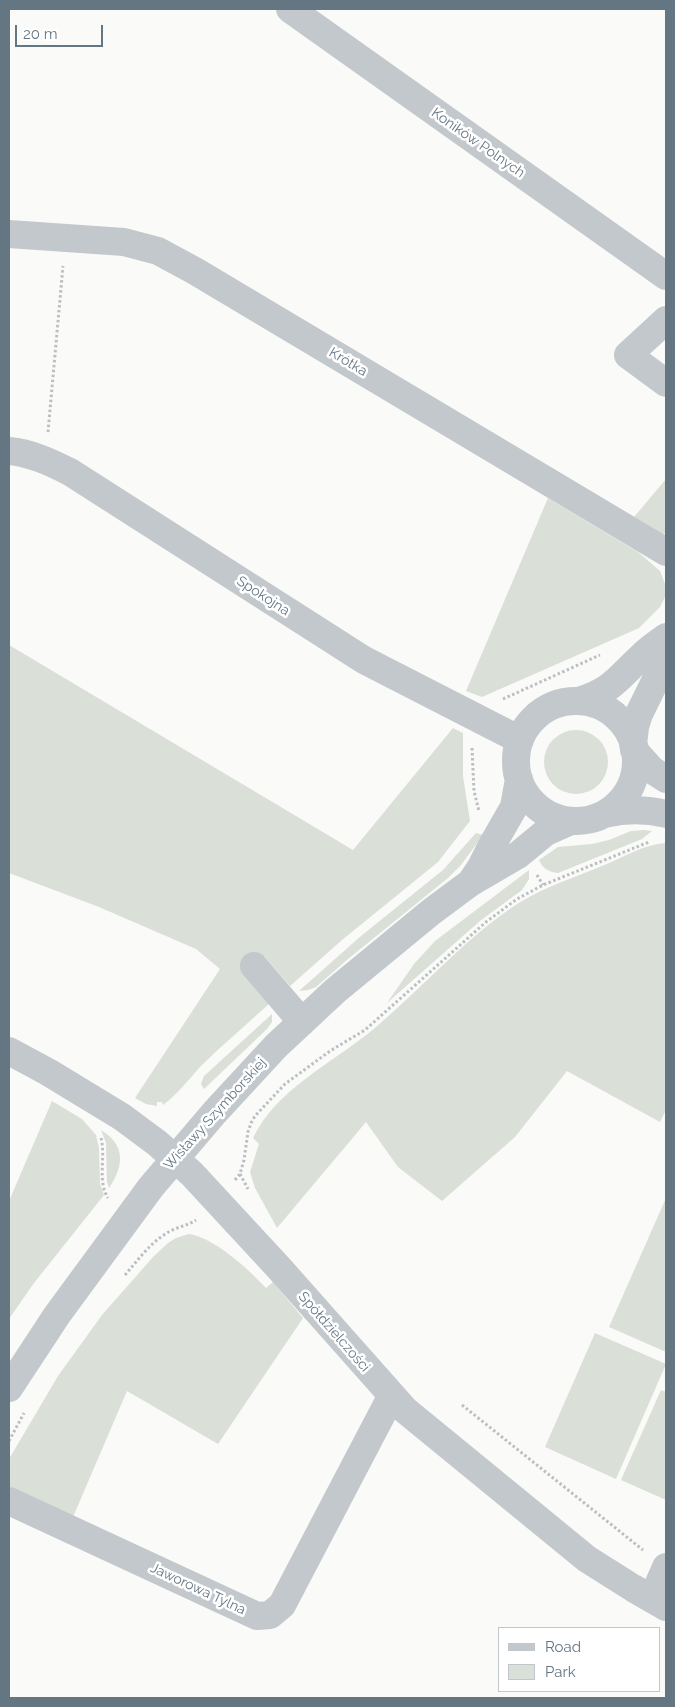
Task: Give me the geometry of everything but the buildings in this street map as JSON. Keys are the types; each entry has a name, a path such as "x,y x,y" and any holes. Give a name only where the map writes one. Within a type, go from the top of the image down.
{"street":[{"name":"Koników Polnych","path":"290,9 666,276"},
{"name":"Krótka","path":"9,234 124,242 158,252 173,259 666,552"},
{"path":"666,320 628,355 666,384"},
{"name":"Spokojna","path":"9,451 24,452 70,472 364,660 520,740"},
{"path":"666,637 643,655 607,690 579,701 553,706 540,713 527,726 520,740 517,755 519,779 530,799 540,809 555,817 571,821 589,820 621,810 637,809 666,814"},
{"path":"605,814 619,803 632,783 635,772 634,747 639,714 666,660"},
{"path":"579,701 603,707 613,714 626,728 634,747 652,770 666,779"},
{"name":"Wisławy Szymborskiej","path":"470,883 479,871 511,813 517,795 519,779"},
{"name":"Wisławy Szymborskiej","path":"9,1388 78,1286 146,1194 233,1091 302,1022 382,952 470,883 507,862 546,832 571,821"},
{"path":"254,966 302,1022"},
{"name":"Spółdzielczości","path":"9,1051 48,1072 127,1120 192,1174 279,1268 391,1397 405,1410 587,1559 659,1603"},
{"name":"Jaworowa Tylna","path":"9,1501 257,1616 270,1615 282,1605 391,1397"},
{"path":"658,1562 659,1603"}],"path":[{"path":"46,460 66,238"},
{"path":"500,700 604,653"},
{"path":"472,743 474,791 481,815"},
{"path":"233,1183 243,1166 248,1132 255,1116 285,1084 330,1051 365,1030 480,926 517,899 544,885 652,841"},
{"path":"120,1280 159,1238 199,1218"},
{"path":"462,1405 658,1562"},
{"path":"9,1441 27,1408"}],"green space":[{"path":"666,479 666,532 664,535 634,517"},
{"path":"548,498 638,552 660,571 665,584 665,597 660,607 639,628 482,697 466,691"},
{"path":"9,645 353,850 453,728 463,733 463,776 470,821 438,862 342,940 290,986 264,956 244,974 269,1004 208,1059 168,1101 163,1105 162,1102 157,1102 157,1106 146,1104 135,1098 220,969 196,949 99,907 9,873"},
{"path":"576,730 588,732 599,739 606,750 608,762 606,774 599,785 588,792 576,794 564,792 553,785 546,774 544,762 546,750 553,739 564,732"},
{"path":"631,831 652,831 642,839 558,873 547,870 539,860 558,847 592,844 609,840"},
{"path":"476,833 483,835 461,865 448,878 316,987 299,991 361,936 443,870"},
{"path":"666,843 666,1110 660,1122 567,1071 515,1137 442,1201 398,1167 366,1122 277,1228 255,1188 250,1172 259,1144 253,1138 263,1121 289,1092 370,1032 482,930 522,901 551,886 641,849"},
{"path":"529,870 529,879 522,890 480,921 387,1003 414,964 435,941"},
{"path":"272,1014 272,1022 267,1029 204,1089 201,1084 204,1076"},
{"path":"52,1101 82,1119 96,1135 99,1148 100,1184 104,1195 34,1283 9,1319 9,1201"},
{"path":"101,1130 115,1142 120,1156 118,1172 109,1188 107,1182 106,1143"},
{"path":"666,1198 666,1352 609,1327"},
{"path":"189,1234 209,1241 230,1255 266,1288 273,1282 303,1318 218,1444 127,1391 73,1517 9,1490 9,1459 58,1376 102,1315 153,1257 168,1243"},
{"path":"595,1333 666,1364 616,1479 545,1447"},
{"path":"661,1390 666,1392 666,1500 621,1480"}]}
